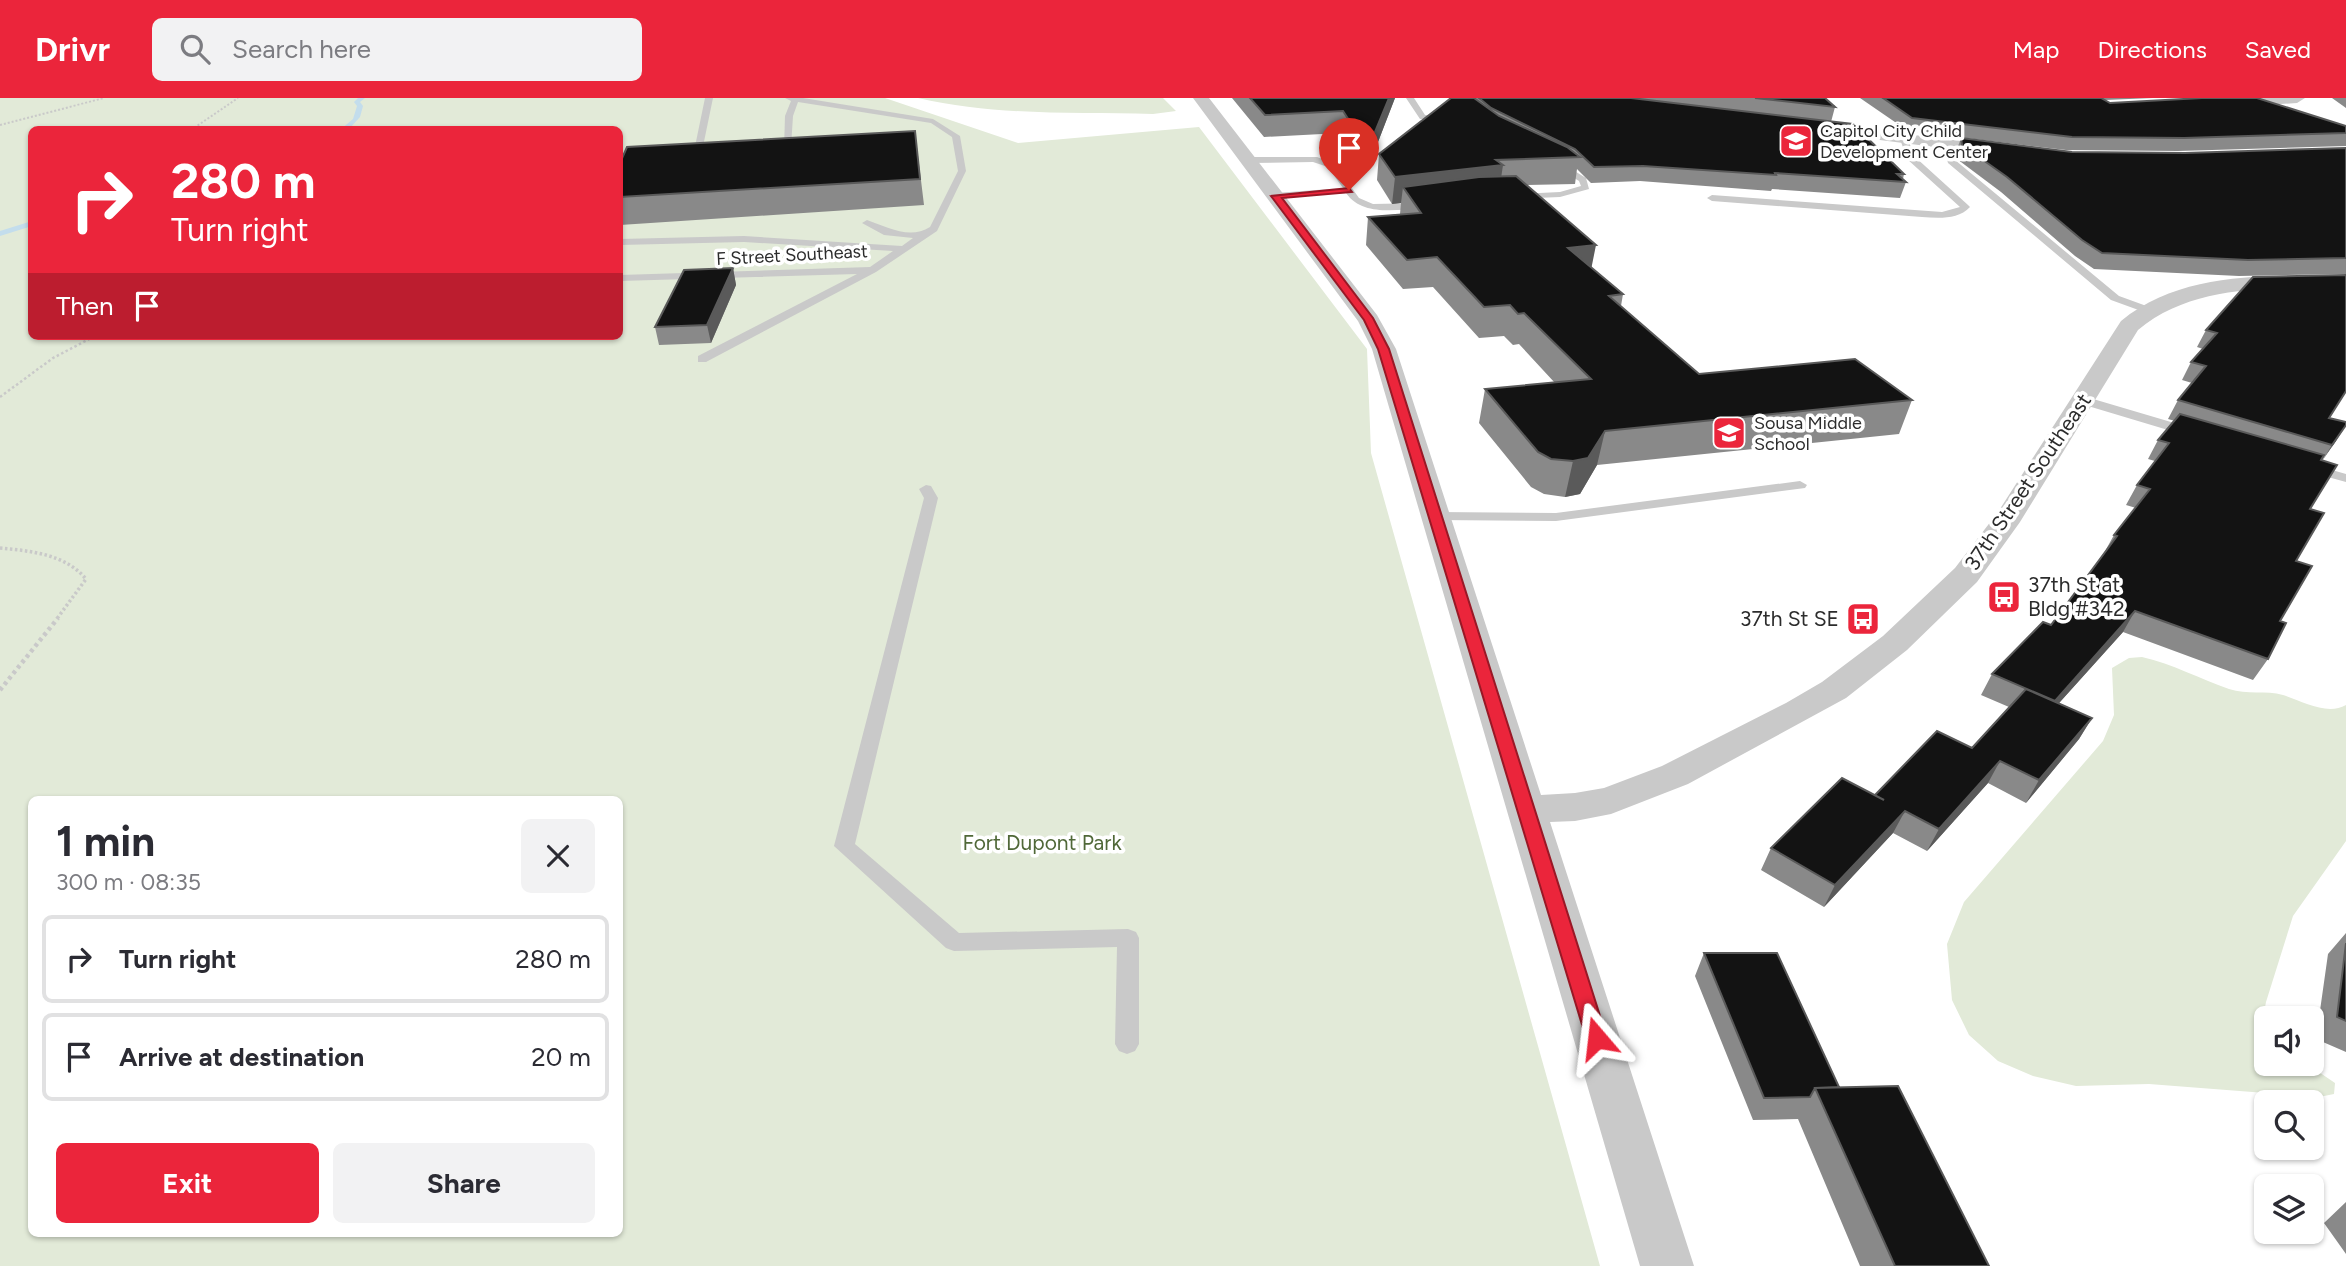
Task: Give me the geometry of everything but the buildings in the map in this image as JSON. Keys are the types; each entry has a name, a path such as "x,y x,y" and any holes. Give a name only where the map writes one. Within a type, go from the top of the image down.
{"street":[{"path":"1201,98 1369,320 1384,349 1667,1266"},
{"path":"2194,104 2297,98"},
{"path":"1793,125 2026,154"},
{"name":"37th Street Southeast","path":"1526,809 1575,807 1626,795 1740,744 1835,690 1904,635 1966,575 2010,516 2129,326 2148,310 2177,298 2228,287 2346,282"}],"lane":[{"path":"696,161 709,98"},
{"name":"F Street Southeast","path":"623,278 872,270 934,229 962,171 956,136 933,121 789,98"},
{"path":"1410,98 1423,117 1460,117"},
{"path":"787,147 789,116 796,99"},
{"path":"1712,198 1922,214 1960,212 1965,207 1910,157 1904,139"},
{"path":"1947,145 1951,160 2115,298 2148,310"},
{"path":"1248,160 1314,159 1331,165 1356,200 1372,207 1436,206"},
{"path":"1500,197 1552,195 1576,192 1586,187 1583,180 1549,160"},
{"path":"1276,196 1349,190"},
{"path":"867,223 888,233 924,236"},
{"path":"623,242 744,239 904,249"},
{"path":"702,359 872,270"},
{"path":"2082,400 2208,437"},
{"path":"2295,463 2346,478"},
{"path":"1436,516 1556,517 1800,485"},
{"path":"926,489 931,498 844,845 954,942 1129,938 1127,1044"}],"path":[{"path":"0,125 104,98"},
{"path":"197,126 238,98"},
{"path":"0,397 53,358 87,340"},
{"path":"0,548 30,551 79,568 86,579 79,592 0,690"}],"green space":[{"name":"Fort Dupont Park","path":"0,98 885,98 1018,143 1199,127 1367,349 1371,453 1600,1266 0,1266"},
{"path":"918,98 1163,98 1176,111 1153,114 1035,112 976,108"},
{"path":"2142,657 2165,664 2236,691 2283,695 2323,708 2346,705 2346,841 2293,916 2265,1006 2254,1006 2254,1076 2324,1076 2335,1083 2334,1094 2324,1096 2324,1090 2254,1092 2149,1084 2076,1086 2033,1076 1998,1061 1969,1035 1952,1000 1947,944 1964,902 2103,741 2114,715 2112,668 2129,658"}],"waterway":[{"path":"349,126 357,117 360,106 357,102 362,98"},
{"path":"0,234 28,224"}],"place":[{"name":"Capitol City Child Development Center","path":"1796,141"},
{"name":"Sousa Middle School","path":"1729,433"},
{"name":"37th St at Bldg #342","path":"2004,597"},
{"name":"37th St SE","path":"1863,619"}],"route":[{"path":"1349,190 1276,196 1369,320 1384,349 1597,1038"}]}
